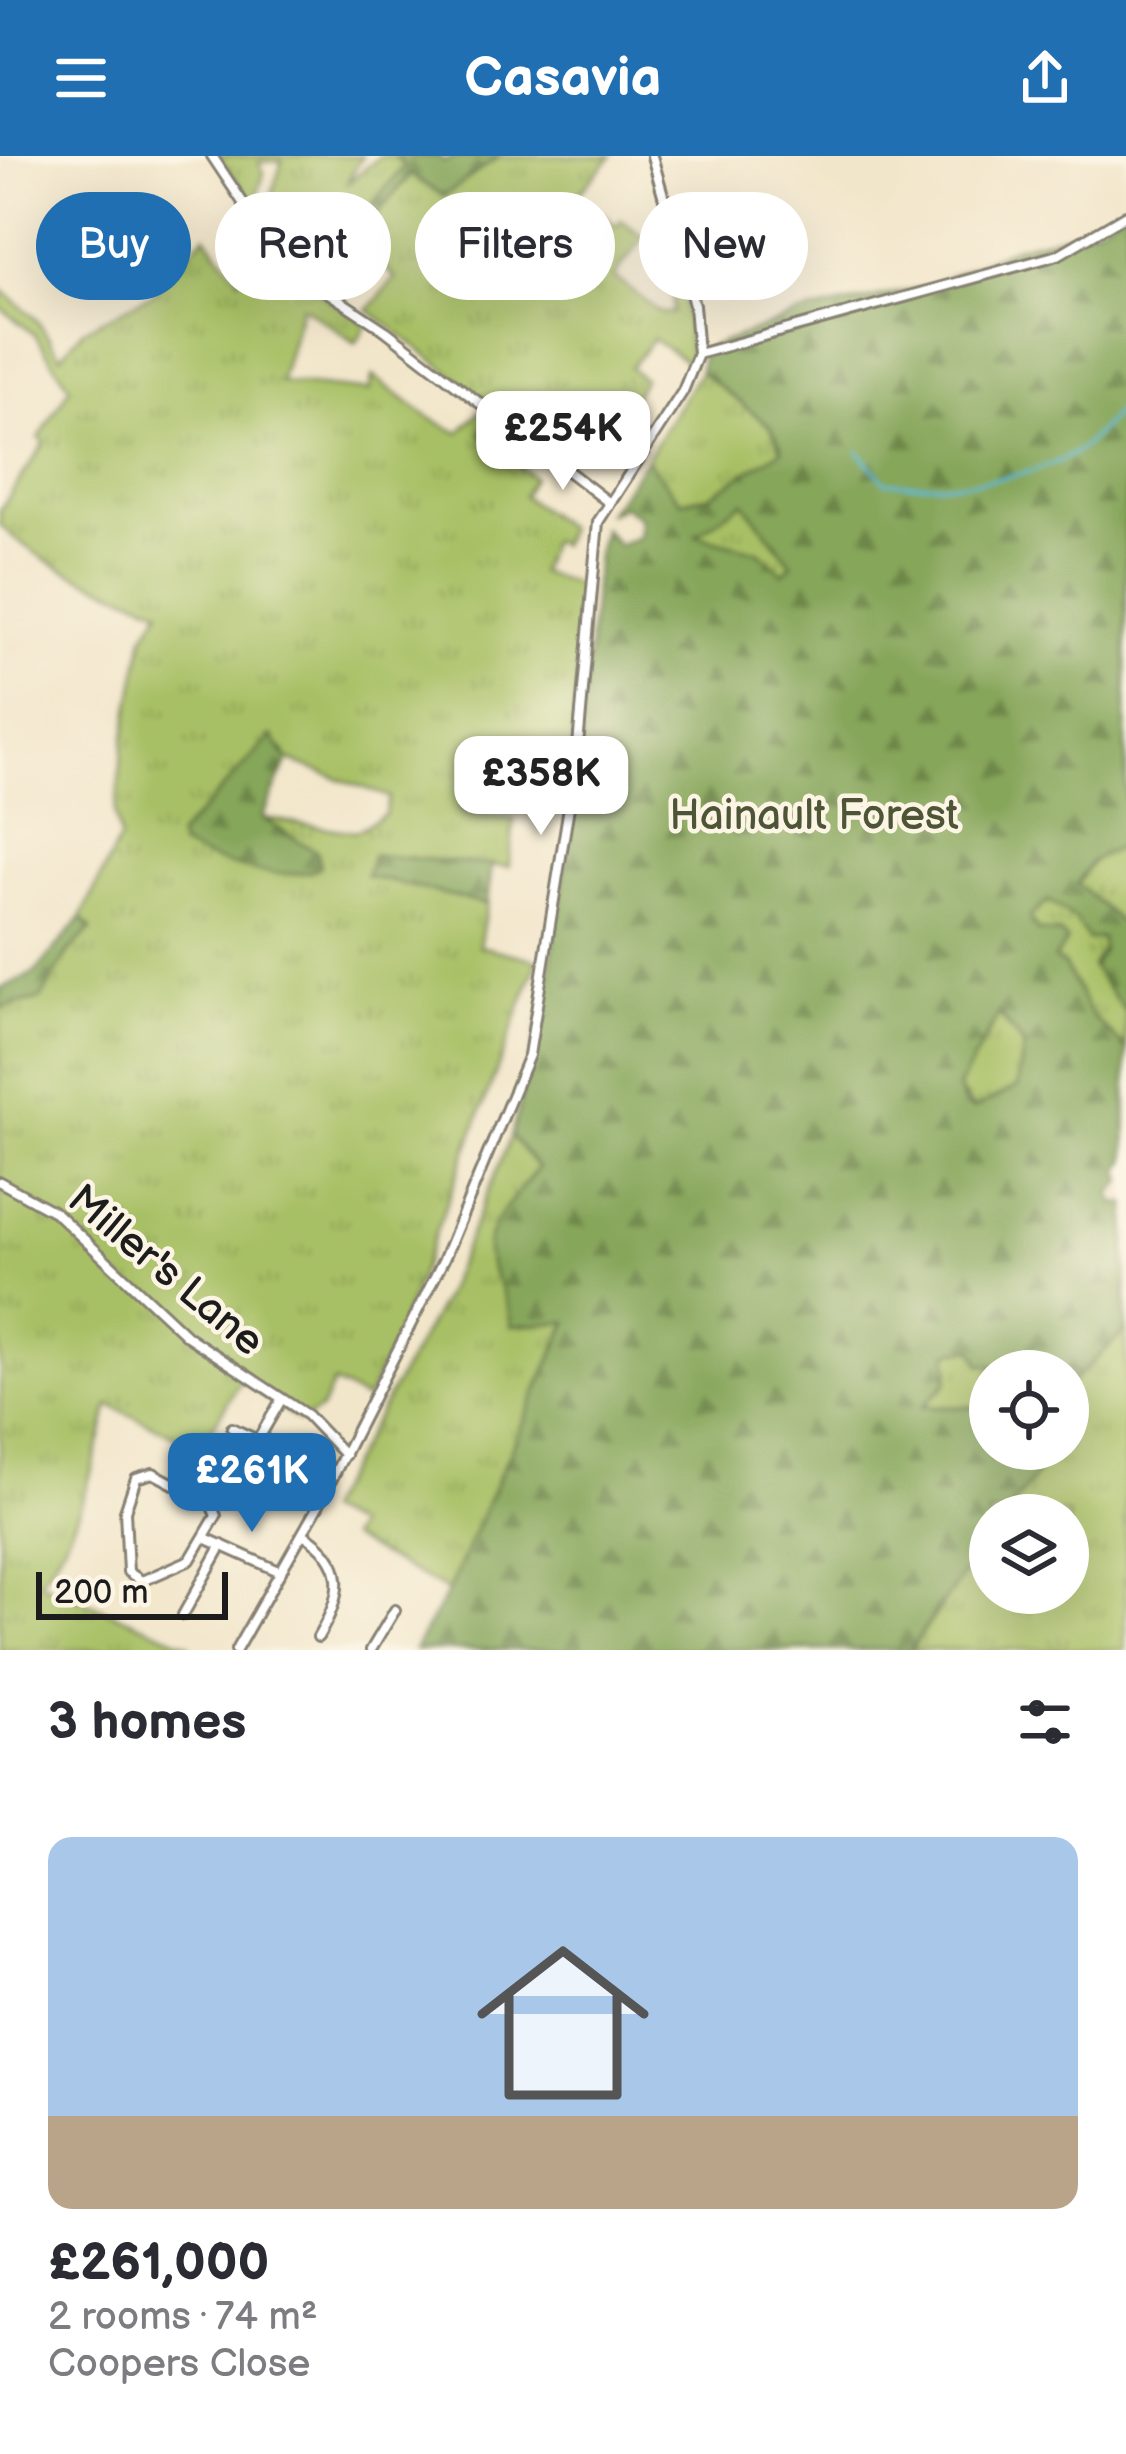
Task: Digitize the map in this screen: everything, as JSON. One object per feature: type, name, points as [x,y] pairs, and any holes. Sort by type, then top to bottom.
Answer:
[{"type":"street","points":[[212,156],[283,263],[386,332],[608,501]]},
{"type":"street","points":[[236,1650],[345,1455],[448,1247],[529,1055],[577,757],[597,532],[608,501],[662,425],[698,354],[698,322],[652,156]]},
{"type":"street","points":[[698,354],[1058,255],[1126,215]]},
{"type":"street","name":"Miller's Lane","points":[[0,1182],[56,1213],[187,1336],[307,1415],[345,1455]]},
{"type":"street","points":[[259,1438],[281,1400]]},
{"type":"street","points":[[232,1428],[259,1438],[264,1448],[256,1470]]},
{"type":"street","points":[[153,1473],[214,1507],[205,1538],[183,1565],[142,1581],[131,1578],[124,1525],[136,1478],[153,1473]]},
{"type":"street","points":[[303,1534],[325,1548],[334,1564],[338,1602],[318,1637]]},
{"type":"street","points":[[205,1538],[280,1572]]},
{"type":"street","points":[[183,1616],[222,1546]]},
{"type":"street","points":[[371,1650],[395,1610]]},
{"type":"green space","points":[[217,156],[362,156],[346,184],[380,156],[394,156],[405,166],[383,192],[273,192],[282,161],[259,162],[264,173],[258,192],[246,192]]},
{"type":"green space","points":[[394,156],[439,156],[444,162],[456,156],[500,156],[450,192],[438,192],[410,175],[391,197],[391,192],[382,192],[404,166]]},
{"type":"green space","points":[[500,156],[612,156],[580,192],[448,192]]},
{"type":"green space","points":[[411,175],[439,192],[415,192],[415,300],[615,300],[615,278],[661,313],[673,313],[673,300],[684,300],[691,365],[653,339],[630,368],[644,379],[632,400],[618,395],[564,460],[368,310],[376,300],[391,300],[395,278],[391,274],[391,198]]},
{"type":"green space","name":"Hainault Forest","points":[[1126,207],[1126,844],[1092,861],[1077,884],[1126,928],[1126,1013],[1092,967],[1102,951],[1101,938],[1088,940],[1077,921],[1048,901],[1030,917],[1037,931],[1061,934],[1067,941],[1054,959],[1064,965],[1092,1016],[1126,1049],[1126,1160],[1120,1171],[1123,1181],[1111,1195],[1116,1204],[1126,1203],[1126,1330],[1089,1366],[1089,1350],[949,1352],[947,1383],[922,1407],[969,1407],[969,1470],[1039,1470],[1022,1494],[969,1494],[969,1566],[910,1650],[414,1650],[448,1591],[568,1322],[511,1326],[487,1245],[504,1209],[538,1168],[511,1136],[557,921],[577,775],[597,555],[603,528],[618,545],[639,537],[640,518],[623,506],[607,514],[646,459],[681,501],[709,496],[782,450],[771,427],[700,371],[702,350],[799,314],[926,287],[1015,247],[1096,227]],"holes":[[[743,502],[792,564],[783,573],[758,551],[696,535]],[[999,1014],[1024,1046],[1017,1087],[974,1109],[967,1107],[958,1088]]]},
{"type":"green space","points":[[621,220],[639,233],[639,244],[615,276],[615,225]]},
{"type":"green space","points":[[205,235],[215,248],[215,300],[330,300],[368,324],[356,343],[302,306],[280,382],[369,391],[373,376],[428,417],[459,433],[480,411],[492,419],[481,433],[523,462],[520,467],[533,477],[523,496],[567,528],[560,545],[551,541],[539,572],[585,587],[570,759],[524,751],[474,757],[461,812],[514,819],[509,867],[374,855],[367,876],[487,904],[479,946],[538,960],[394,1343],[366,1400],[333,1383],[321,1409],[300,1422],[241,1380],[200,1448],[109,1405],[75,1520],[39,1582],[190,1645],[188,1650],[0,1650],[0,1008],[41,999],[67,954],[91,929],[81,918],[120,838],[115,813],[124,740],[144,636],[161,609],[56,565],[0,525],[0,510],[45,442],[39,438],[70,387],[35,335],[0,307],[0,288],[36,319],[61,356],[83,330],[141,300],[191,300],[191,251]],"holes":[[[283,749],[288,760],[389,797],[385,814],[355,832],[262,818],[317,853],[310,872],[279,872],[178,836],[244,767]]]},
{"type":"green space","points":[[700,371],[771,427],[783,450],[709,496],[681,501],[646,459]]},
{"type":"green space","points":[[743,501],[792,564],[783,574],[694,535]]},
{"type":"green space","points":[[272,736],[288,760],[262,818],[318,853],[320,867],[269,873],[230,865],[180,846],[178,836]]},
{"type":"green space","points":[[1126,811],[1126,943],[1077,884]]},
{"type":"green space","points":[[373,855],[492,865],[487,904],[366,876]]},
{"type":"green space","points":[[1048,900],[1077,921],[1088,940],[1101,937],[1102,950],[1092,967],[1126,1013],[1126,1049],[1092,1016],[1064,965],[1053,959],[1067,940],[1061,934],[1037,931],[1030,917]]},
{"type":"green space","points":[[81,918],[91,929],[67,954],[41,999],[0,1008],[0,989],[36,972]]},
{"type":"green space","points":[[998,1013],[1024,1047],[1017,1087],[974,1109],[958,1088]]},
{"type":"green space","points":[[511,1136],[538,1167],[496,1227],[490,1259],[495,1276],[513,1297],[568,1321],[448,1591],[349,1538],[355,1526],[324,1511],[443,1299]]},
{"type":"green space","points":[[1126,1330],[1126,1650],[911,1650],[969,1566],[969,1614],[1089,1614],[1089,1494],[1022,1494],[1039,1470],[1089,1470],[1089,1366]]},
{"type":"green space","points":[[974,1348],[976,1350],[969,1350],[969,1407],[920,1407],[947,1383],[948,1351]]},
{"type":"waterway","points":[[858,451],[885,482],[1004,478],[1071,455],[1126,403]]}]
